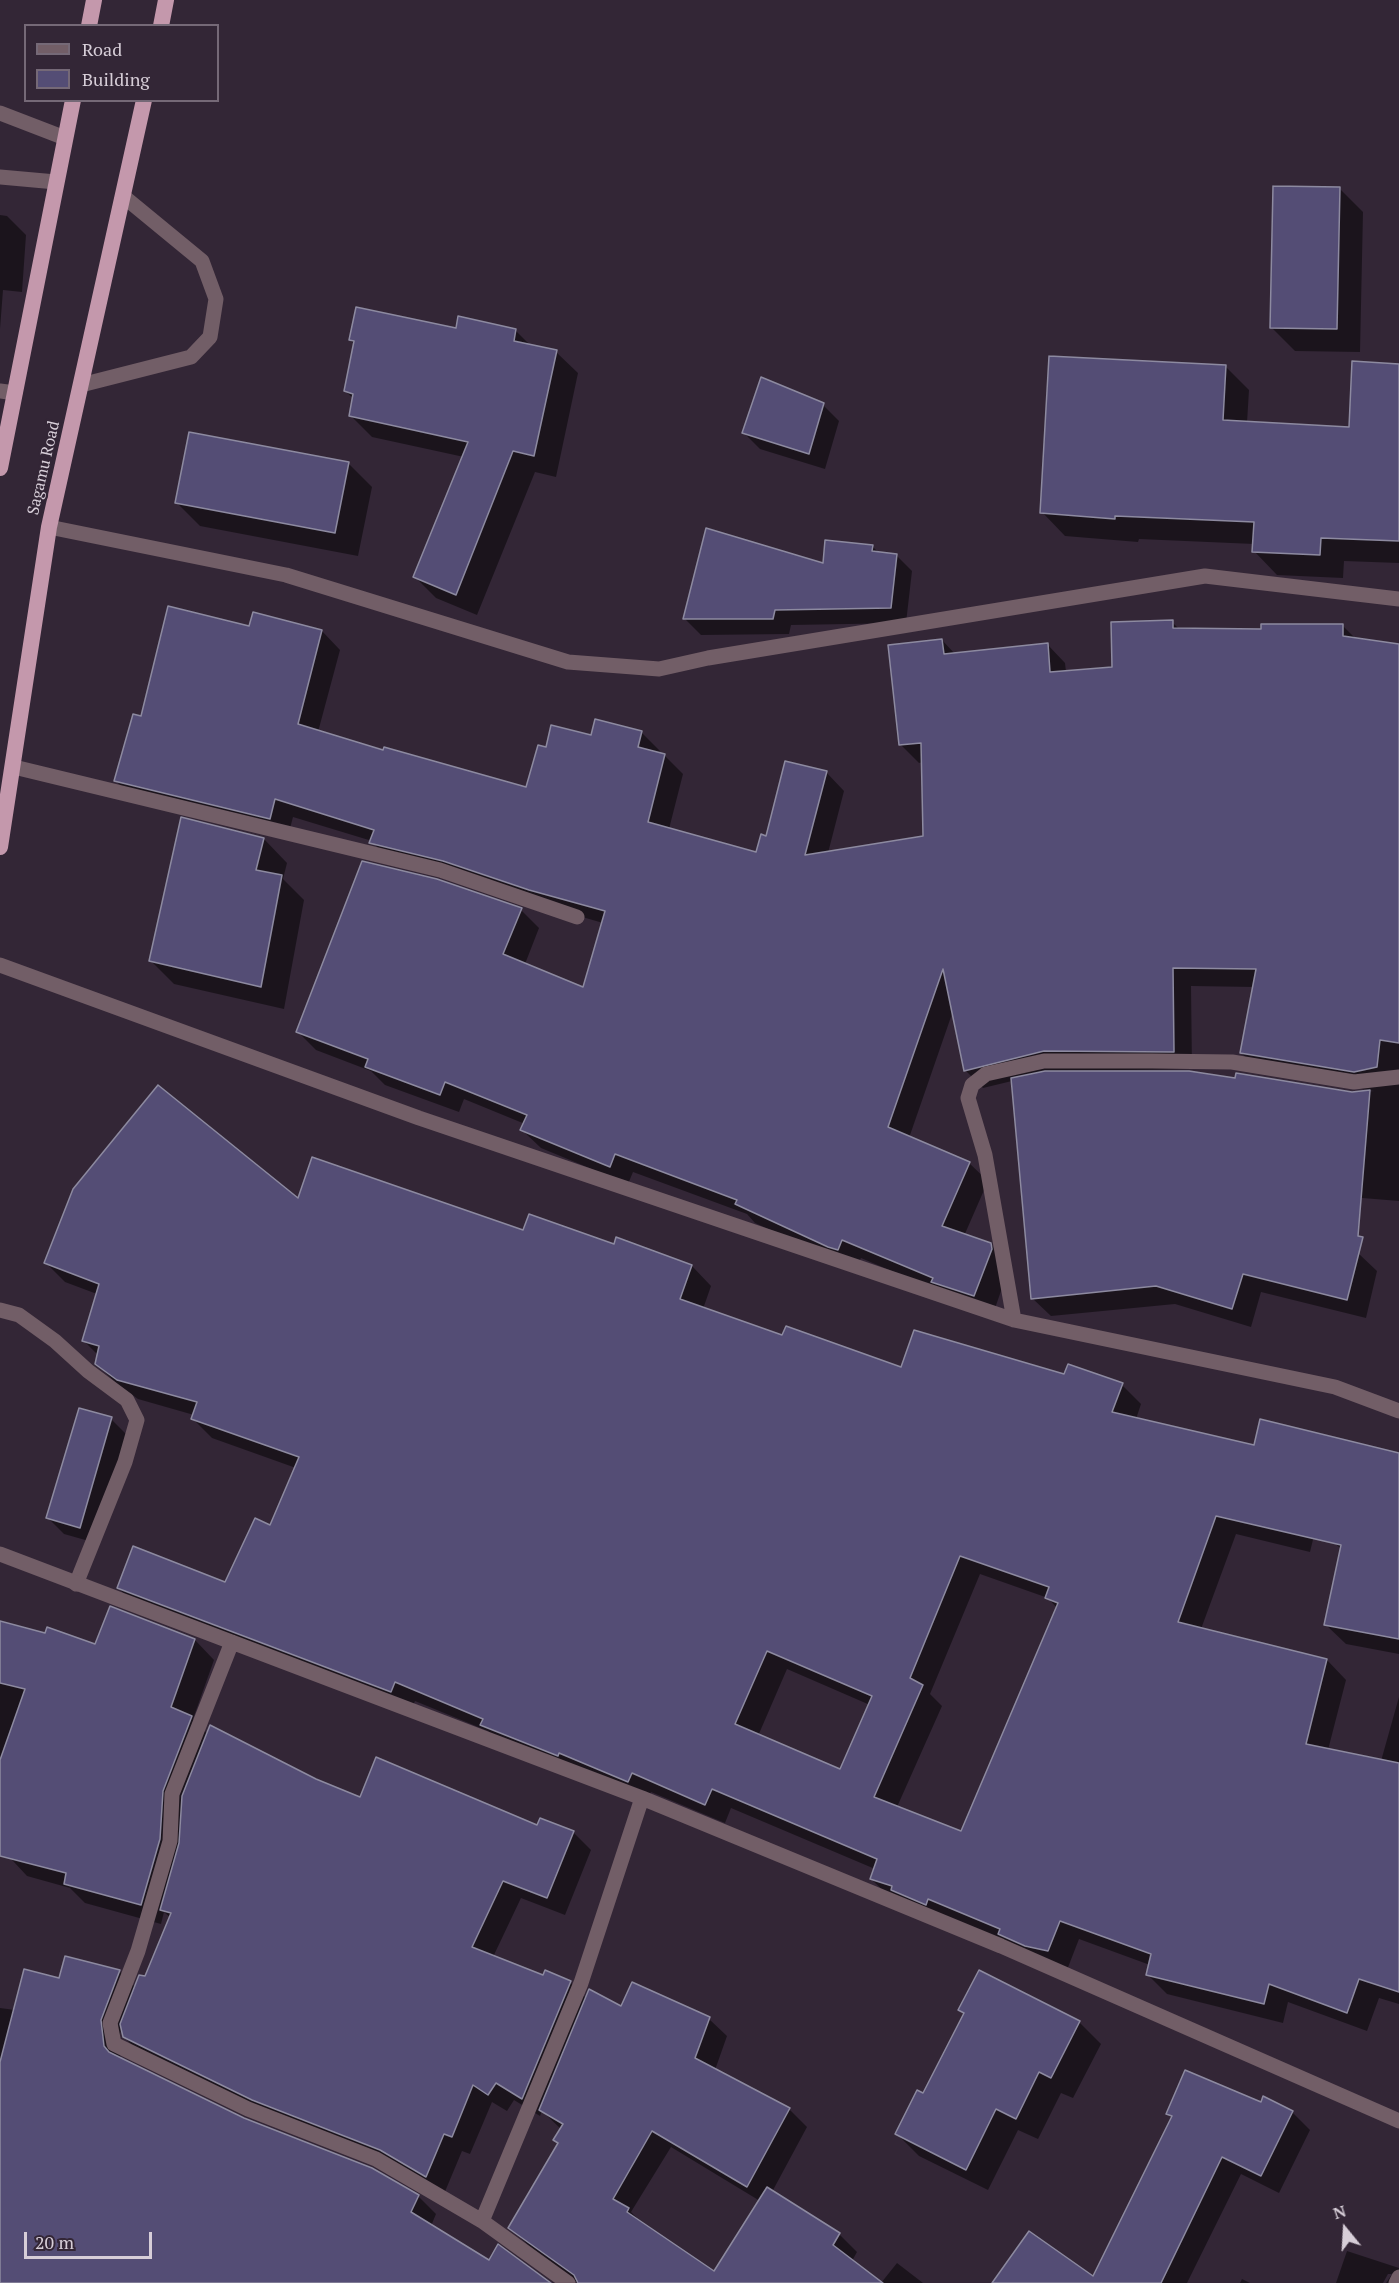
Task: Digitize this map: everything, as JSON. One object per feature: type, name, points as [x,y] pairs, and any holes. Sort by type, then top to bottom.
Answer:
[{"type":"highway","points":[[89,24],[94,0]]},
{"type":"highway","points":[[160,24],[166,0]]},
{"type":"highway","points":[[0,468],[7,392],[73,102]]},
{"type":"highway","name":"Sagamu Road","points":[[0,847],[49,527],[144,102]]},
{"type":"street","points":[[0,113],[65,138]]},
{"type":"street","points":[[0,177],[56,182]]},
{"type":"street","points":[[81,385],[191,357],[210,337],[216,299],[202,261],[123,196]]},
{"type":"street","points":[[49,527],[286,575],[568,662],[658,669],[708,658],[1205,576],[1399,599]]},
{"type":"street","points":[[14,766],[440,870],[577,917]]},
{"type":"street","points":[[0,964],[419,1118],[1014,1320],[1335,1387],[1399,1411]]},
{"type":"street","points":[[1014,1320],[985,1155],[968,1098],[972,1085],[986,1074],[1044,1061],[1152,1061],[1232,1062],[1354,1082],[1399,1077]]},
{"type":"street","points":[[0,1310],[19,1315],[55,1341],[88,1371],[127,1400],[137,1420],[124,1462],[76,1584]]},
{"type":"street","points":[[0,1554],[642,1798],[1001,1946],[1399,2121]]},
{"type":"street","points":[[232,1642],[172,1794],[170,1841],[138,1951],[111,2023],[114,2044],[249,2109],[376,2159],[482,2221],[568,2283]]},
{"type":"street","points":[[482,2221],[581,1983],[642,1798]]},
{"type":"street","points":[[1396,2283],[1399,2277]]},
{"type":"building","points":[[1273,186],[1340,187],[1337,329],[1270,328]]},
{"type":"building","points":[[356,307],[456,328],[458,316],[516,329],[514,341],[557,350],[534,456],[513,451],[456,595],[413,577],[468,442],[349,416],[353,394],[344,391],[354,341],[349,340]]},
{"type":"building","points":[[1049,356],[1226,365],[1223,420],[1349,427],[1352,361],[1399,364],[1399,541],[1321,538],[1320,555],[1252,552],[1254,522],[1115,516],[1115,519],[1040,513]]},
{"type":"building","points":[[761,377],[824,403],[809,454],[742,433]]},
{"type":"building","points":[[189,432],[349,462],[335,533],[175,503]]},
{"type":"building","points":[[706,528],[823,563],[825,540],[873,545],[872,551],[897,554],[891,608],[775,610],[773,619],[683,619]]},
{"type":"building","points":[[168,606],[249,626],[253,612],[322,630],[298,724],[383,750],[384,747],[526,787],[538,745],[546,747],[551,725],[591,735],[595,719],[642,731],[638,747],[665,754],[648,822],[756,852],[761,834],[766,836],[785,761],[827,771],[805,855],[923,836],[921,743],[899,745],[888,645],[942,639],[944,654],[1048,643],[1050,672],[1112,667],[1111,622],[1173,620],[1173,628],[1261,629],[1261,624],[1343,624],[1343,636],[1399,644],[1399,1043],[1380,1040],[1377,1067],[1354,1072],[1240,1053],[1256,969],[1173,968],[1174,1052],[1044,1051],[964,1071],[943,969],[888,1127],[970,1162],[942,1226],[991,1243],[992,1249],[974,1296],[931,1282],[933,1278],[842,1240],[838,1250],[828,1247],[735,1204],[737,1200],[615,1154],[610,1167],[520,1130],[527,1115],[445,1082],[440,1095],[365,1067],[368,1059],[296,1032],[362,861],[437,879],[522,908],[503,954],[583,987],[605,911],[529,890],[443,861],[369,843],[374,830],[275,799],[270,819],[114,781],[133,714],[141,716]]},
{"type":"building","points":[[181,817],[264,838],[256,870],[282,875],[261,987],[149,961]]},
{"type":"building","points":[[1045,1071],[1189,1071],[1235,1078],[1236,1073],[1352,1092],[1370,1090],[1358,1236],[1363,1237],[1347,1300],[1243,1274],[1232,1309],[1156,1286],[1031,1299],[1011,1078]]},
{"type":"building","points":[[158,1085],[298,1198],[312,1157],[523,1230],[529,1214],[614,1244],[616,1237],[692,1265],[680,1299],[782,1335],[786,1326],[901,1367],[914,1330],[1064,1374],[1068,1364],[1123,1383],[1112,1412],[1254,1445],[1260,1419],[1399,1453],[1399,1639],[1324,1625],[1341,1545],[1216,1516],[1178,1622],[1327,1659],[1306,1744],[1399,1763],[1399,1992],[1359,1979],[1347,2013],[1269,1984],[1264,2004],[1146,1975],[1151,1954],[1060,1921],[1048,1951],[1025,1946],[998,1934],[1000,1929],[928,1899],[926,1905],[891,1890],[892,1886],[870,1879],[877,1859],[712,1789],[705,1805],[632,1773],[628,1782],[559,1753],[558,1756],[480,1725],[483,1719],[395,1682],[391,1692],[117,1588],[133,1546],[225,1582],[255,1518],[270,1525],[299,1457],[191,1419],[197,1402],[117,1380],[95,1364],[99,1346],[82,1341],[99,1284],[44,1263],[73,1189]],"holes":[[[960,1556],[1049,1587],[1045,1598],[1058,1603],[961,1831],[874,1797],[923,1685],[910,1678]],[[767,1651],[872,1696],[840,1769],[735,1724]]]},
{"type":"building","points":[[79,1408],[112,1417],[80,1528],[46,1518]]},
{"type":"building","points":[[110,1606],[195,1639],[171,1707],[192,1716],[163,1791],[160,1839],[141,1905],[64,1884],[66,1873],[0,1856],[0,1760],[25,1689],[0,1683],[0,1621],[45,1633],[47,1627],[95,1644]]},
{"type":"building","points":[[210,1725],[316,1779],[360,1797],[376,1757],[537,1825],[540,1818],[574,1831],[547,1898],[503,1881],[472,1947],[543,1975],[545,1970],[571,1981],[522,2099],[496,2083],[488,2095],[473,2085],[452,2137],[444,2134],[426,2177],[380,2150],[252,2100],[123,2037],[120,2024],[139,1975],[145,1976],[171,1913],[160,1910],[179,1843],[182,1796]]},
{"type":"building","points":[[65,1956],[120,1970],[101,2020],[104,2046],[109,2052],[244,2118],[372,2168],[419,2195],[411,2212],[489,2260],[498,2244],[551,2283],[0,2283],[0,2062],[24,1969],[59,1978]]},
{"type":"building","points":[[979,1970],[1080,2021],[1051,2078],[1039,2072],[1016,2119],[996,2109],[966,2170],[895,2134],[917,2090],[923,2093],[964,2013],[958,2010]]},
{"type":"building","points":[[632,1982],[710,2017],[695,2058],[790,2108],[747,2187],[652,2131],[613,2199],[629,2208],[627,2212],[714,2271],[767,2187],[840,2233],[833,2245],[883,2283],[578,2283],[574,2275],[508,2228],[558,2143],[553,2140],[563,2124],[539,2110],[589,1989],[621,2006]]},
{"type":"building","points":[[1185,2070],[1261,2102],[1263,2096],[1293,2111],[1261,2176],[1222,2157],[1161,2283],[992,2283],[1029,2231],[1093,2276],[1172,2116],[1166,2114]]}]
